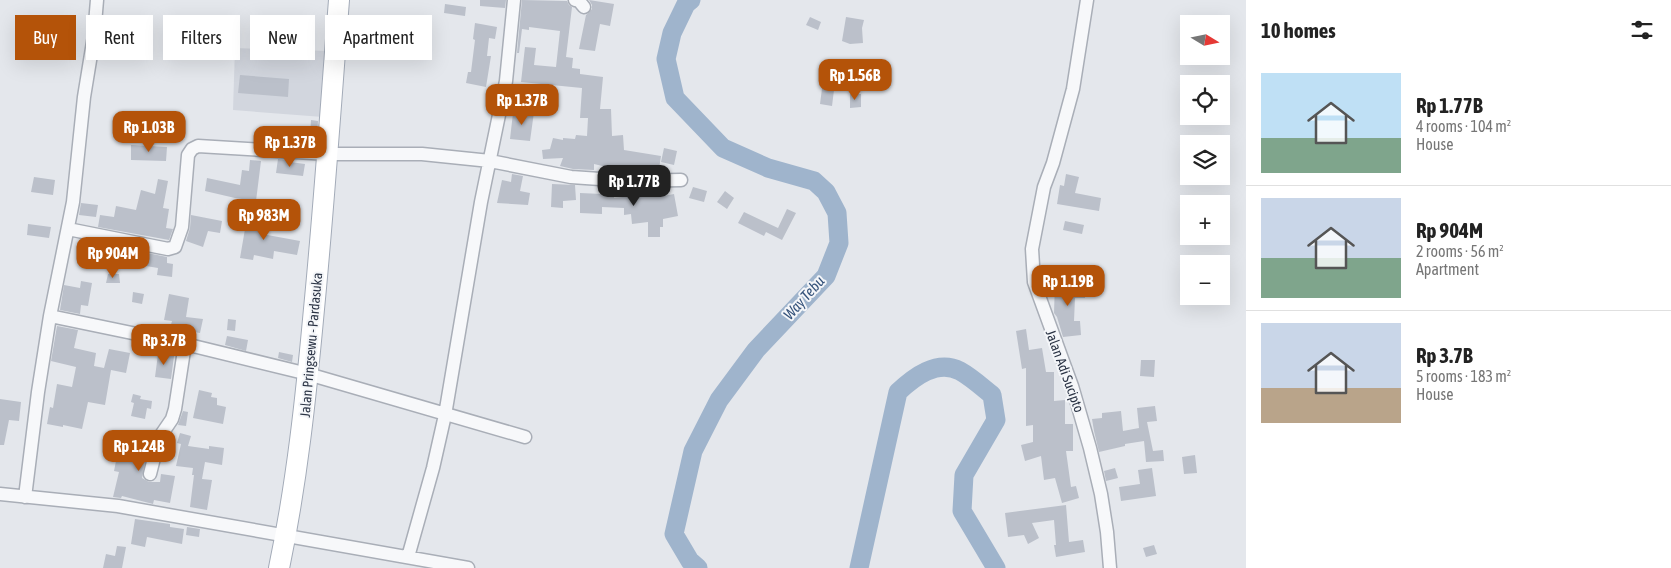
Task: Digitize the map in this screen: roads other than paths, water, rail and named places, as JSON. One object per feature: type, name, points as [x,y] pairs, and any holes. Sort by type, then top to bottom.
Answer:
[{"type":"main road","name":"Jalan Pringsewu - Pardasuka","points":[[279,568],[286,535],[304,417],[328,154],[339,0]]},
{"type":"street","points":[[25,497],[50,316],[73,202],[97,0]]},
{"type":"street","points":[[408,557],[433,468],[444,415],[459,325],[506,80],[514,0]]},
{"type":"street","name":"Jalan Adi Sucipto","points":[[1087,0],[1073,89],[1053,163],[1044,187],[1032,249],[1034,282],[1072,386],[1090,448],[1101,494],[1110,568]]},
{"type":"street","points":[[68,229],[168,249],[175,247],[182,227],[188,155],[192,149],[198,146],[328,154],[422,154],[490,161],[571,176],[629,180],[681,180]]},
{"type":"street","points":[[50,316],[185,344],[308,374],[525,437]]},
{"type":"street","points":[[150,474],[159,438],[172,419],[175,409],[185,344]]},
{"type":"street","points":[[0,494],[118,506],[468,568]]},
{"type":"waterway","name":"Way Tebu","points":[[691,0],[686,4],[672,33],[666,59],[675,98],[723,148],[768,168],[814,181],[826,192],[837,213],[839,243],[826,276],[756,350],[719,400],[693,451],[674,534],[690,561],[698,568]]},
{"type":"waterway","name":"Way Tebu","points":[[859,568],[898,392],[926,371],[943,367],[960,371],[992,395],[996,420],[964,475],[962,511],[996,568]]}]
